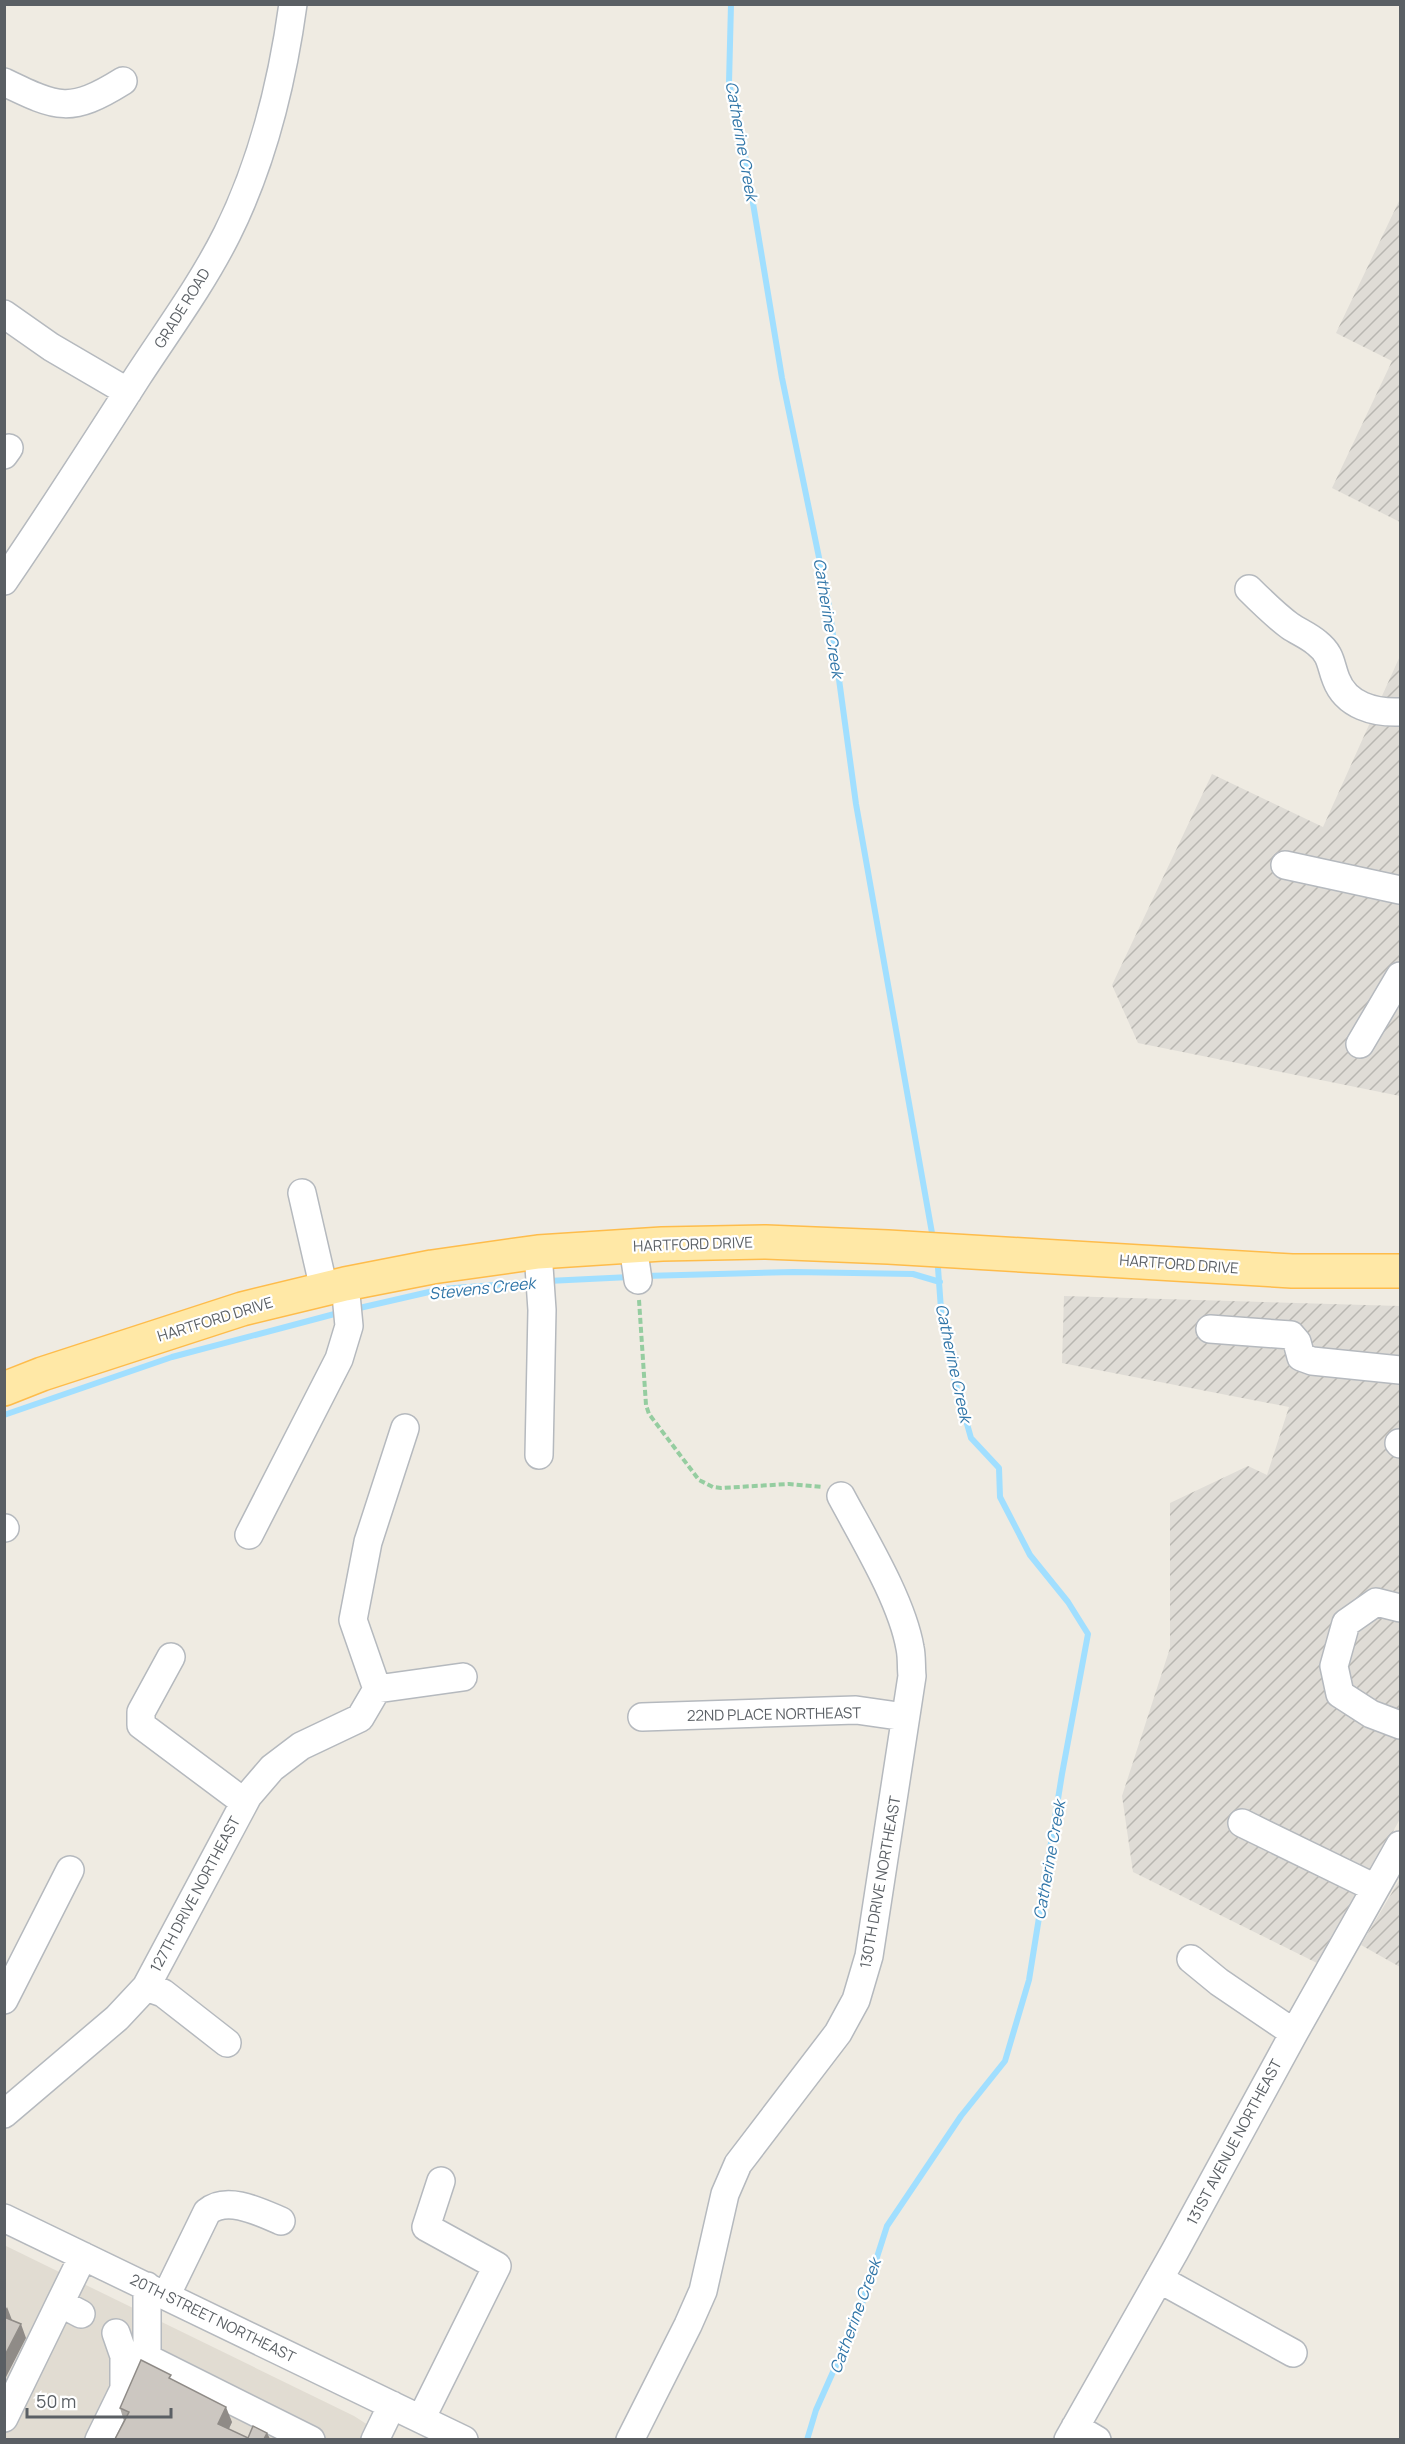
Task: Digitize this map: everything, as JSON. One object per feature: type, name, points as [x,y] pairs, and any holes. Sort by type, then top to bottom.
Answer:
[{"type":"main road","name":"HARTFORD DRIVE","points":[[4,1389],[42,1374],[242,1309],[341,1297],[432,1267],[539,1272],[636,1262],[777,1243],[900,1247],[1292,1271],[1401,1271]]},
{"type":"street","name":"GRADE ROAD","points":[[6,575],[189,298],[226,235],[250,181],[270,122],[288,44],[293,4]]},
{"type":"street","points":[[4,82],[44,101],[71,104],[96,98],[123,81]]},
{"type":"street","points":[[4,314],[51,347],[128,392]]},
{"type":"street","points":[[1249,589],[1289,625],[1318,644],[1333,662],[1336,679],[1354,702],[1380,713],[1401,712]]},
{"type":"street","points":[[1285,866],[1401,890]]},
{"type":"street","points":[[1360,1044],[1401,976]]},
{"type":"street","points":[[249,1535],[339,1359],[350,1326],[302,1193]]},
{"type":"street","points":[[539,1272],[539,1455]]},
{"type":"street","points":[[1210,1329],[1291,1335],[1297,1342],[1301,1357],[1312,1361],[1401,1370]]},
{"type":"street","points":[[405,1428],[368,1542],[353,1620],[377,1689],[462,1677]]},
{"type":"street","name":"130TH DRIVE NORTHEAST","points":[[630,2439],[703,2291],[725,2194],[738,2164],[838,2032],[856,2000],[869,1956],[912,1676],[910,1648],[901,1615],[870,1548],[841,1496]]},
{"type":"street","points":[[1401,1608],[1376,1602],[1346,1623],[1334,1666],[1340,1695],[1371,1714],[1401,1725]]},
{"type":"street","name":"127TH DRIVE NORTHEAST","points":[[171,1657],[141,1712],[141,1725],[244,1802]]},
{"type":"street","name":"127TH DRIVE NORTHEAST","points":[[4,2114],[117,2018],[146,1987],[244,1802],[272,1768],[301,1746],[360,1718],[377,1689]]},
{"type":"street","name":"22ND PLACE NORTHEAST","points":[[642,1717],[856,1710],[905,1717]]},
{"type":"street","points":[[1242,1823],[1376,1888]]},
{"type":"street","name":"131ST AVENUE NORTHEAST","points":[[1080,2435],[1159,2279],[1294,2033],[1401,1845]]},
{"type":"street","points":[[4,2000],[70,1870]]},
{"type":"street","points":[[1191,1959],[1219,1982],[1294,2033]]},
{"type":"street","name":"127TH DRIVE NORTHEAST","points":[[146,1987],[163,1993],[227,2043]]},
{"type":"street","points":[[410,2433],[497,2266],[426,2227],[441,2181]]},
{"type":"street","points":[[281,2221],[254,2210],[226,2204],[213,2207],[207,2212],[157,2291],[147,2358],[311,2439]]},
{"type":"street","name":"20TH STREET NORTHEAST","points":[[4,2218],[392,2405],[410,2433],[464,2439]]},
{"type":"street","points":[[4,2418],[70,2308],[83,2256]]},
{"type":"street","points":[[1159,2279],[1293,2353]]},
{"type":"street","points":[[99,2439],[124,2389],[124,2356],[116,2333]]},
{"type":"street","points":[[375,2439],[392,2405]]},
{"type":"path","points":[[636,1262],[646,1405],[654,1423],[699,1480],[721,1488],[789,1484],[819,1486],[841,1496]]},
{"type":"shaded area","points":[[1400,199],[1400,522],[1332,488],[1392,361],[1336,333]]},
{"type":"shaded area","points":[[1400,656],[1400,1096],[1138,1043],[1112,985],[1212,774],[1323,827]]},
{"type":"shaded area","points":[[1064,1296],[1400,1306],[1400,1819],[1319,1964],[1133,1872],[1122,1796],[1170,1648],[1170,1503],[1248,1466],[1267,1475],[1289,1407],[1062,1363]]},
{"type":"shaded area","points":[[1400,1879],[1400,1967],[1361,1945]]},
{"type":"shaded area","points":[[4,2245],[354,2416],[390,2439],[5,2439]]},
{"type":"building","points":[[4,2317],[21,2324],[4,2357]]},
{"type":"building","points":[[141,2360],[171,2375],[169,2378],[226,2407],[218,2424],[248,2438],[253,2426],[267,2433],[264,2439],[115,2439],[129,2412],[120,2408]]},
{"type":"waterway","name":"Catherine Creek","points":[[731,4],[729,83],[745,155],[782,378],[829,606],[856,804],[932,1233]]},
{"type":"waterway","name":"Catherine Creek","points":[[807,2440],[816,2410],[858,2316],[887,2226],[961,2116],[1005,2061],[1029,1980],[1062,1774],[1088,1634],[1068,1602],[1030,1555],[1000,1497],[999,1468],[971,1438],[952,1371],[942,1323],[938,1268]]},
{"type":"waterway","name":"Stevens Creek","points":[[644,1276],[794,1272],[913,1274],[940,1282]]},
{"type":"waterway","name":"Stevens Creek","points":[[548,1281],[630,1277]]},
{"type":"waterway","name":"Stevens Creek","points":[[355,1309],[442,1289],[534,1282]]},
{"type":"waterway","name":"Stevens Creek","points":[[4,1415],[172,1357],[342,1312]]}]
